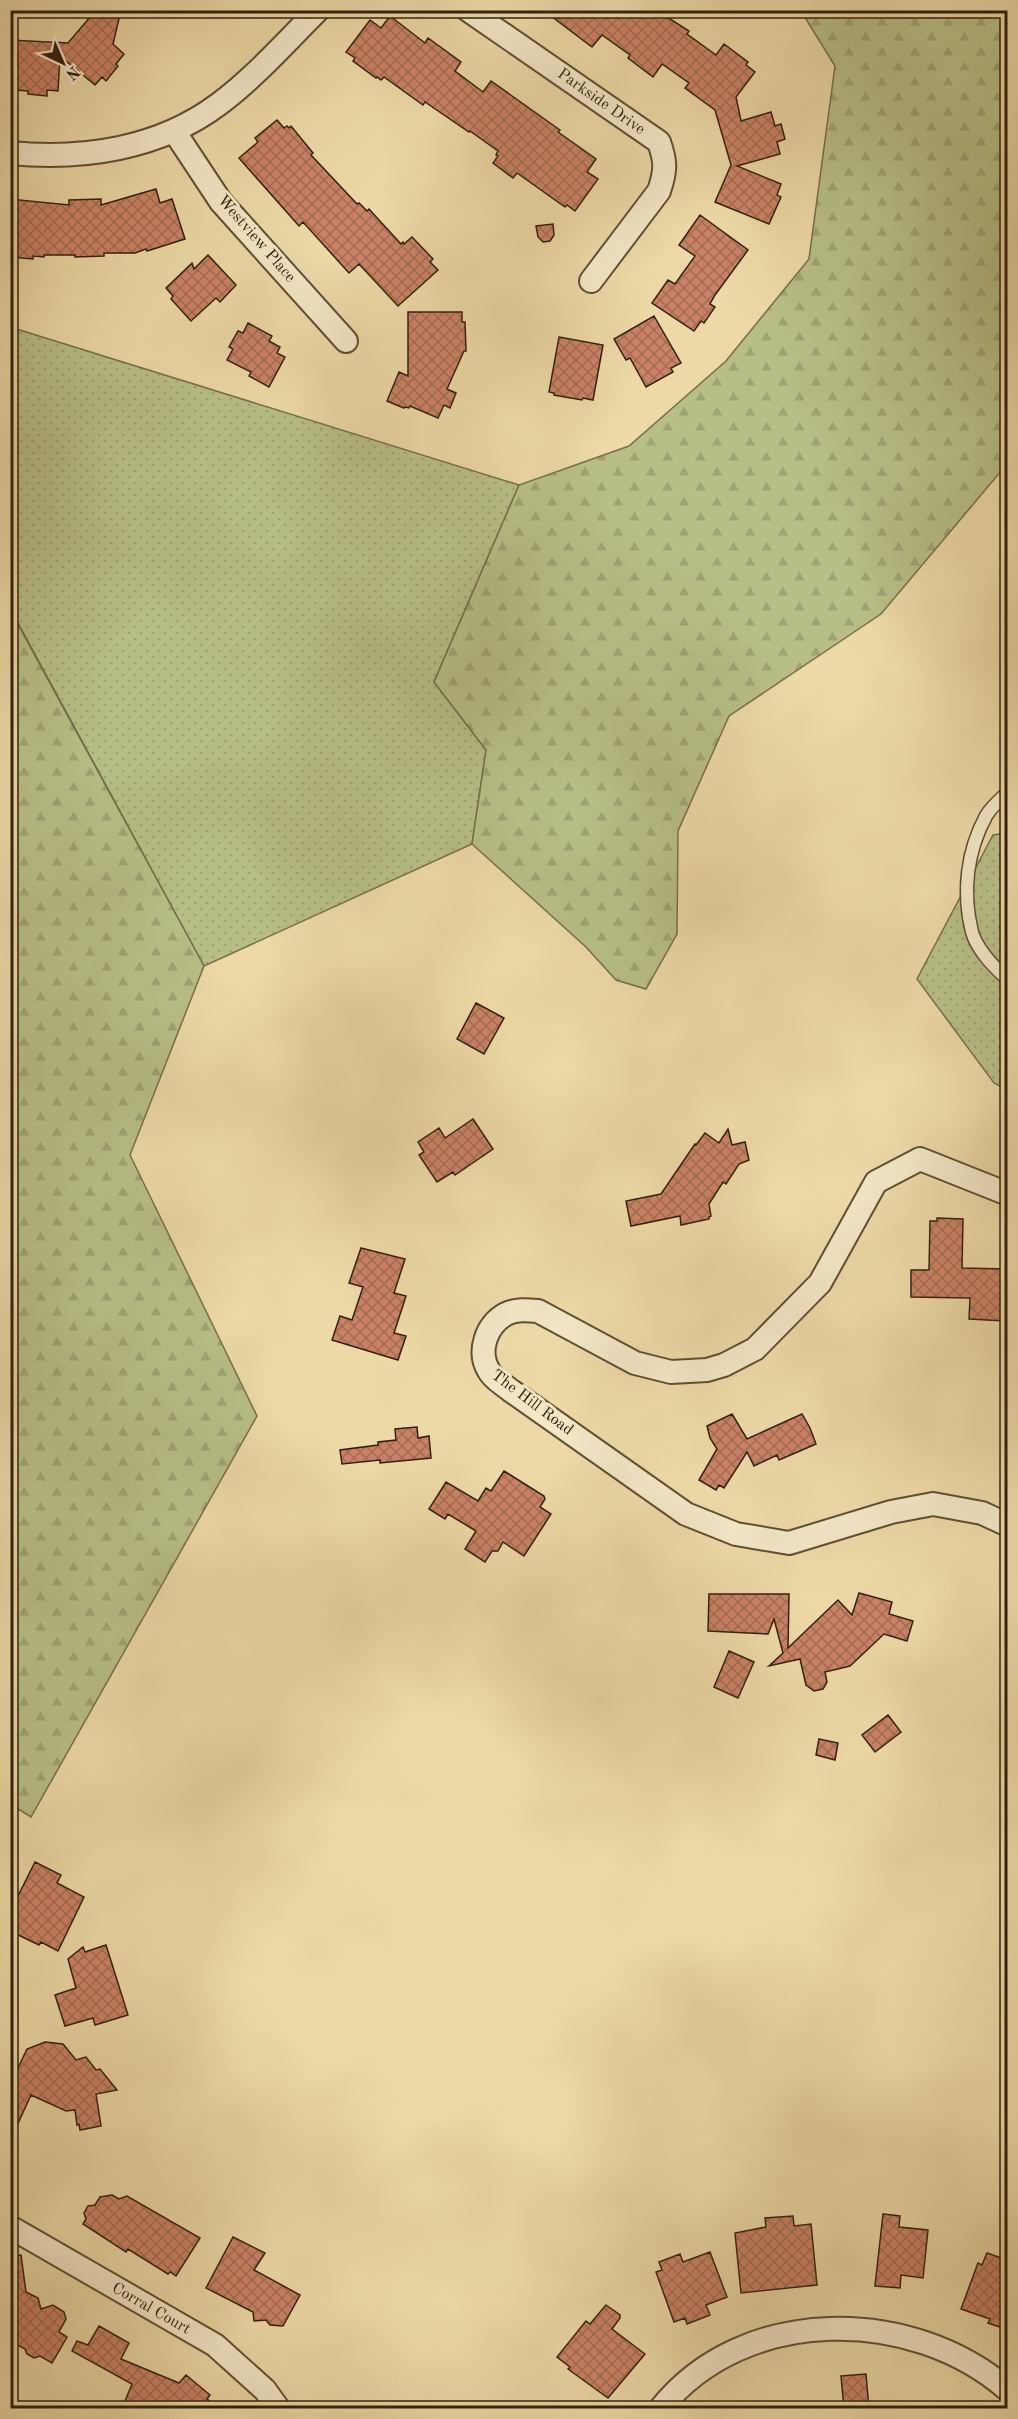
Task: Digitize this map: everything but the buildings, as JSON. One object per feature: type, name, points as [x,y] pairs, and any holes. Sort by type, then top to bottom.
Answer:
[{"type":"street","points":[[10,153],[93,152],[121,148],[174,131],[197,119],[226,99],[318,10]]},
{"type":"street","name":"Parkside Drive","points":[[468,10],[659,142],[666,161],[659,191],[591,281]]},
{"type":"street","name":"Westview Place","points":[[174,131],[221,202],[346,341]]},
{"type":"street","name":"The Hill Road","points":[[1008,1194],[920,1159],[876,1182],[820,1283],[762,1343],[741,1358],[724,1365],[689,1372],[652,1369],[635,1363],[538,1311],[527,1310],[505,1315],[496,1321],[485,1341],[483,1352],[490,1374],[510,1390],[686,1514],[736,1534],[789,1543],[891,1512],[933,1504],[982,1514],[1008,1525]]},
{"type":"street","name":"Corral Court","points":[[10,2227],[215,2345],[265,2390],[278,2409]]},
{"type":"street","points":[[661,2409],[673,2394],[695,2376],[743,2349],[779,2337],[825,2329],[881,2331],[931,2344],[977,2367],[1008,2390]]},
{"type":"lane","points":[[1008,792],[987,814],[969,858],[967,894],[973,933],[992,964],[1008,980]]},
{"type":"green space","points":[[801,11],[1007,11],[1007,464],[881,614],[729,716],[678,831],[677,934],[646,989],[616,980],[586,947],[472,844],[486,750],[434,682],[519,485],[629,446],[726,361],[809,259],[835,66]]},
{"type":"green space","points":[[10,327],[519,485],[434,682],[486,750],[472,844],[204,966],[11,610]]},
{"type":"green space","points":[[10,610],[204,966],[130,1155],[257,1416],[31,1817],[10,1804]]},
{"type":"green space","points":[[1007,833],[1007,1090],[994,1083],[917,979],[993,835]]}]
